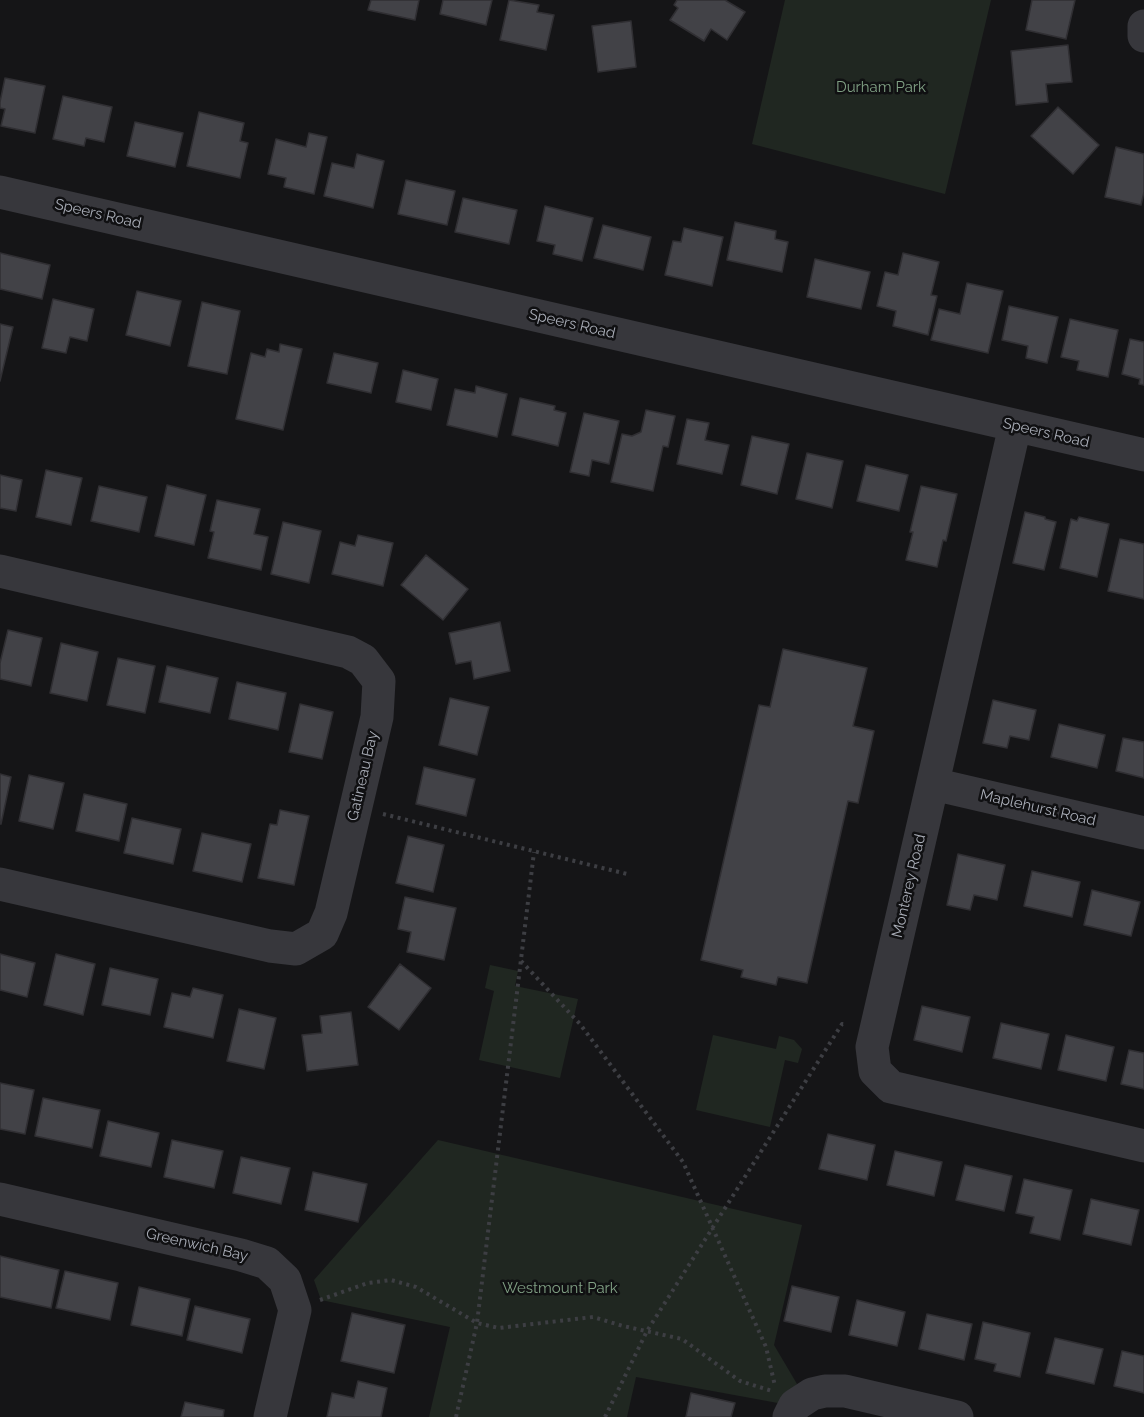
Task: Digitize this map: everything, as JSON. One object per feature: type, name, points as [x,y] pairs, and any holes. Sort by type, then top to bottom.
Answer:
[{"type":"street","points":[[1144,26],[1144,36]]},
{"type":"street","name":"Speers Road","points":[[0,192],[1144,455]]},
{"type":"street","name":"Monterey Road","points":[[1015,426],[872,1047],[875,1071],[891,1087],[1144,1146]]},
{"type":"street","name":"Gatineau Bay","points":[[0,571],[348,652],[363,660],[379,681],[377,717],[332,913],[322,934],[296,949],[270,946],[0,884]]},
{"type":"street","name":"Maplehurst Road","points":[[933,784],[1144,833]]},
{"type":"street","name":"Greenwich Bay","points":[[0,1199],[267,1263],[285,1280],[295,1310]]},
{"type":"street","points":[[270,1417],[295,1310]]},
{"type":"street","points":[[789,1417],[795,1404],[812,1394],[825,1390],[845,1391],[957,1417]]},
{"type":"path","points":[[356,808],[627,874]]},
{"type":"path","points":[[456,1417],[477,1323],[534,852]]},
{"type":"path","points":[[295,1310],[368,1283],[391,1280],[416,1287],[477,1323],[499,1328],[593,1317],[682,1339],[740,1381],[777,1393],[765,1347],[683,1162],[580,1024],[521,962]]},
{"type":"path","points":[[605,1417],[647,1331],[842,1024],[876,1030]]},
{"type":"green space","name":"Durham Park","points":[[785,0],[991,0],[945,194],[752,144]]},
{"type":"green space","points":[[490,965],[518,971],[515,986],[578,999],[560,1078],[479,1060],[494,991],[485,988]]},
{"type":"green space","points":[[713,1035],[776,1049],[779,1036],[794,1040],[802,1049],[798,1063],[785,1060],[770,1127],[696,1110]]},
{"type":"green space","name":"Westmount Park","points":[[438,1140],[802,1225],[774,1345],[797,1384],[778,1403],[636,1377],[627,1417],[429,1417],[450,1327],[321,1300],[314,1280]]},
{"type":"building","points":[[371,0],[419,0],[415,20],[368,10]]},
{"type":"building","points":[[443,0],[492,0],[486,25],[440,14]]},
{"type":"building","points":[[509,0],[539,5],[537,12],[554,15],[546,50],[500,40]]},
{"type":"building","points":[[677,0],[725,0],[745,12],[727,40],[711,29],[704,41],[670,20],[678,8],[674,5]]},
{"type":"building","points":[[1032,0],[1075,0],[1066,39],[1026,30]]},
{"type":"building","points":[[631,21],[636,67],[598,72],[592,26]]},
{"type":"building","points":[[1068,45],[1072,82],[1046,84],[1048,102],[1016,105],[1011,51]]},
{"type":"building","points":[[5,78],[45,86],[35,133],[1,126],[5,109],[0,108],[0,102]]},
{"type":"building","points":[[63,96],[112,107],[104,142],[86,138],[84,146],[53,139]]},
{"type":"building","points":[[1058,107],[1099,145],[1073,174],[1031,136]]},
{"type":"building","points":[[199,112],[244,123],[240,141],[248,143],[240,178],[187,166]]},
{"type":"building","points":[[135,122],[183,133],[175,167],[127,156]]},
{"type":"building","points":[[309,133],[327,137],[314,194],[284,187],[286,178],[268,174],[276,139],[306,147]]},
{"type":"building","points":[[1116,147],[1144,154],[1144,192],[1141,205],[1105,197]]},
{"type":"building","points":[[357,154],[384,161],[373,208],[324,196],[332,163],[354,168]]},
{"type":"building","points":[[406,180],[455,191],[447,225],[398,214]]},
{"type":"building","points":[[463,198],[517,210],[509,244],[455,232]]},
{"type":"building","points":[[545,206],[593,218],[582,261],[553,254],[555,245],[537,241]]},
{"type":"building","points":[[735,222],[776,231],[775,239],[788,242],[782,272],[727,260]]},
{"type":"building","points":[[603,225],[651,237],[643,270],[594,258]]},
{"type":"building","points":[[684,228],[723,237],[712,286],[665,275],[673,241],[681,242]]},
{"type":"building","points":[[0,253],[50,265],[42,299],[0,289]]},
{"type":"building","points":[[903,253],[939,262],[931,295],[937,296],[928,335],[893,326],[896,311],[877,306],[885,272],[898,275]]},
{"type":"building","points":[[815,259],[870,272],[861,309],[807,297]]},
{"type":"building","points":[[967,283],[1003,291],[988,353],[931,340],[939,309],[960,314]]},
{"type":"building","points":[[137,291],[181,301],[170,346],[126,335]]},
{"type":"building","points":[[53,299],[94,309],[87,341],[70,337],[66,353],[42,348]]},
{"type":"building","points":[[202,302],[240,311],[227,374],[188,366]]},
{"type":"building","points":[[1009,306],[1058,317],[1047,363],[1026,358],[1028,346],[1002,340]]},
{"type":"building","points":[[1070,319],[1118,330],[1108,377],[1077,370],[1079,361],[1061,357]]},
{"type":"building","points":[[0,324],[13,327],[0,381]]},
{"type":"building","points":[[1130,339],[1144,342],[1144,385],[1139,384],[1140,379],[1122,374]]},
{"type":"building","points":[[280,344],[302,349],[283,430],[236,419],[251,353],[265,357],[267,349],[279,352]]},
{"type":"building","points":[[334,353],[378,363],[371,393],[327,383]]},
{"type":"building","points":[[403,370],[438,379],[431,410],[396,402]]},
{"type":"building","points":[[476,386],[507,394],[497,437],[447,425],[455,389],[475,393]]},
{"type":"building","points":[[520,398],[555,406],[554,410],[566,413],[558,446],[512,435]]},
{"type":"building","points":[[646,410],[675,416],[668,447],[663,446],[653,491],[611,482],[622,434],[632,436],[641,432]]},
{"type":"building","points":[[584,413],[619,421],[609,464],[592,460],[589,476],[570,472]]},
{"type":"building","points":[[687,419],[709,423],[705,440],[729,445],[722,474],[677,464]]},
{"type":"building","points":[[752,436],[789,444],[777,494],[741,485]]},
{"type":"building","points":[[807,453],[843,461],[832,508],[796,499]]},
{"type":"building","points":[[866,465],[908,475],[899,511],[857,501]]},
{"type":"building","points":[[46,470],[82,478],[71,525],[36,517]]},
{"type":"building","points":[[0,475],[22,480],[16,511],[0,508]]},
{"type":"building","points":[[167,485],[206,495],[194,545],[155,536]]},
{"type":"building","points":[[99,486],[147,497],[139,532],[91,521]]},
{"type":"building","points":[[921,486],[957,494],[946,541],[943,540],[937,567],[906,560]]},
{"type":"building","points":[[217,500],[260,509],[254,534],[268,537],[261,570],[208,558],[214,532],[210,531]]},
{"type":"building","points":[[1025,512],[1056,522],[1044,570],[1013,563]]},
{"type":"building","points":[[1079,517],[1109,524],[1097,577],[1060,568],[1071,519],[1077,521]]},
{"type":"building","points":[[283,522],[321,531],[309,583],[271,574]]},
{"type":"building","points":[[358,535],[393,543],[383,586],[332,574],[340,542],[355,546]]},
{"type":"building","points":[[1120,539],[1144,544],[1144,599],[1108,591]]},
{"type":"building","points":[[426,555],[468,589],[443,620],[401,585]]},
{"type":"building","points":[[500,622],[510,671],[474,679],[471,661],[456,664],[449,633]]},
{"type":"building","points":[[8,630],[42,638],[31,686],[0,679],[0,663]]},
{"type":"building","points":[[61,643],[98,652],[87,701],[50,693]]},
{"type":"building","points":[[783,649],[867,668],[853,726],[874,731],[858,803],[848,801],[807,983],[778,977],[776,985],[741,977],[743,970],[701,960],[759,705],[770,707]]},
{"type":"building","points":[[118,658],[155,666],[145,713],[107,705]]},
{"type":"building","points":[[167,666],[218,678],[210,713],[159,702]]},
{"type":"building","points":[[237,682],[286,693],[278,730],[229,719]]},
{"type":"building","points":[[450,698],[489,707],[477,755],[439,745]]},
{"type":"building","points":[[993,700],[1036,710],[1029,740],[1010,736],[1007,748],[983,743]]},
{"type":"building","points":[[300,704],[333,712],[322,759],[289,752]]},
{"type":"building","points":[[1059,724],[1105,735],[1097,768],[1051,757]]},
{"type":"building","points":[[1123,738],[1144,742],[1144,778],[1116,771]]},
{"type":"building","points":[[424,767],[475,779],[466,816],[416,804]]},
{"type":"building","points":[[0,774],[11,777],[1,824],[0,824]]},
{"type":"building","points":[[29,775],[64,783],[53,829],[19,821]]},
{"type":"building","points":[[84,794],[127,804],[119,841],[76,831]]},
{"type":"building","points":[[280,810],[309,816],[294,885],[258,878],[270,824],[277,825]]},
{"type":"building","points":[[132,818],[181,829],[173,864],[124,853]]},
{"type":"building","points":[[202,833],[251,844],[242,882],[193,871]]},
{"type":"building","points":[[408,836],[444,845],[433,892],[396,883]]},
{"type":"building","points":[[958,854],[1005,865],[997,900],[974,895],[970,910],[947,905]]},
{"type":"building","points":[[1032,871],[1080,882],[1072,917],[1024,906]]},
{"type":"building","points":[[1092,890],[1140,902],[1131,936],[1084,925]]},
{"type":"building","points":[[405,897],[456,908],[444,960],[407,952],[411,932],[398,929]]},
{"type":"building","points":[[0,954],[35,963],[27,997],[0,990]]},
{"type":"building","points":[[56,954],[95,964],[83,1015],[44,1005]]},
{"type":"building","points":[[400,964],[431,988],[399,1030],[368,1007]]},
{"type":"building","points":[[110,968],[158,979],[150,1015],[102,1005]]},
{"type":"building","points":[[193,988],[223,995],[213,1038],[164,1027],[172,993],[190,997]]},
{"type":"building","points":[[922,1006],[970,1017],[962,1052],[914,1040]]},
{"type":"building","points":[[239,1009],[276,1018],[264,1069],[227,1061]]},
{"type":"building","points":[[351,1012],[358,1065],[307,1071],[302,1035],[322,1033],[320,1016]]},
{"type":"building","points":[[1001,1023],[1049,1034],[1041,1069],[993,1058]]},
{"type":"building","points":[[1066,1035],[1114,1047],[1106,1081],[1058,1070]]},
{"type":"building","points":[[1129,1050],[1144,1053],[1144,1089],[1121,1084]]},
{"type":"building","points":[[0,1083],[34,1090],[25,1134],[0,1129]]},
{"type":"building","points":[[43,1098],[100,1110],[92,1148],[35,1136]]},
{"type":"building","points":[[108,1121],[159,1133],[151,1167],[100,1156]]},
{"type":"building","points":[[828,1134],[875,1145],[867,1180],[819,1169]]},
{"type":"building","points":[[172,1140],[223,1151],[214,1188],[164,1177]]},
{"type":"building","points":[[895,1151],[942,1162],[934,1196],[887,1185]]},
{"type":"building","points":[[241,1157],[290,1168],[281,1204],[233,1193]]},
{"type":"building","points":[[965,1165],[1012,1176],[1004,1211],[956,1200]]},
{"type":"building","points":[[313,1172],[367,1184],[358,1222],[305,1210]]},
{"type":"building","points":[[1024,1179],[1072,1190],[1060,1240],[1030,1233],[1034,1217],[1016,1213]]},
{"type":"building","points":[[1091,1199],[1139,1210],[1131,1245],[1083,1234]]},
{"type":"building","points":[[0,1256],[59,1270],[51,1308],[0,1297]]},
{"type":"building","points":[[65,1271],[118,1283],[110,1320],[56,1308]]},
{"type":"building","points":[[792,1286],[839,1297],[831,1332],[784,1321]]},
{"type":"building","points":[[139,1287],[190,1299],[182,1336],[131,1325]]},
{"type":"building","points":[[857,1300],[905,1312],[897,1346],[849,1335]]},
{"type":"building","points":[[195,1306],[250,1319],[242,1353],[187,1340]]},
{"type":"building","points":[[352,1313],[405,1325],[394,1373],[341,1361]]},
{"type":"building","points":[[927,1314],[972,1324],[964,1360],[919,1349]]},
{"type":"building","points":[[983,1322],[1030,1333],[1020,1377],[994,1371],[996,1364],[975,1359]]},
{"type":"building","points":[[1055,1338],[1103,1349],[1094,1384],[1046,1373]]},
{"type":"building","points":[[1122,1351],[1144,1356],[1144,1393],[1114,1386]]},
{"type":"building","points":[[358,1381],[387,1388],[381,1417],[327,1417],[332,1393],[354,1398]]},
{"type":"building","points":[[691,1393],[735,1403],[731,1417],[686,1417]]},
{"type":"building","points":[[185,1402],[224,1410],[223,1417],[181,1417]]}]
